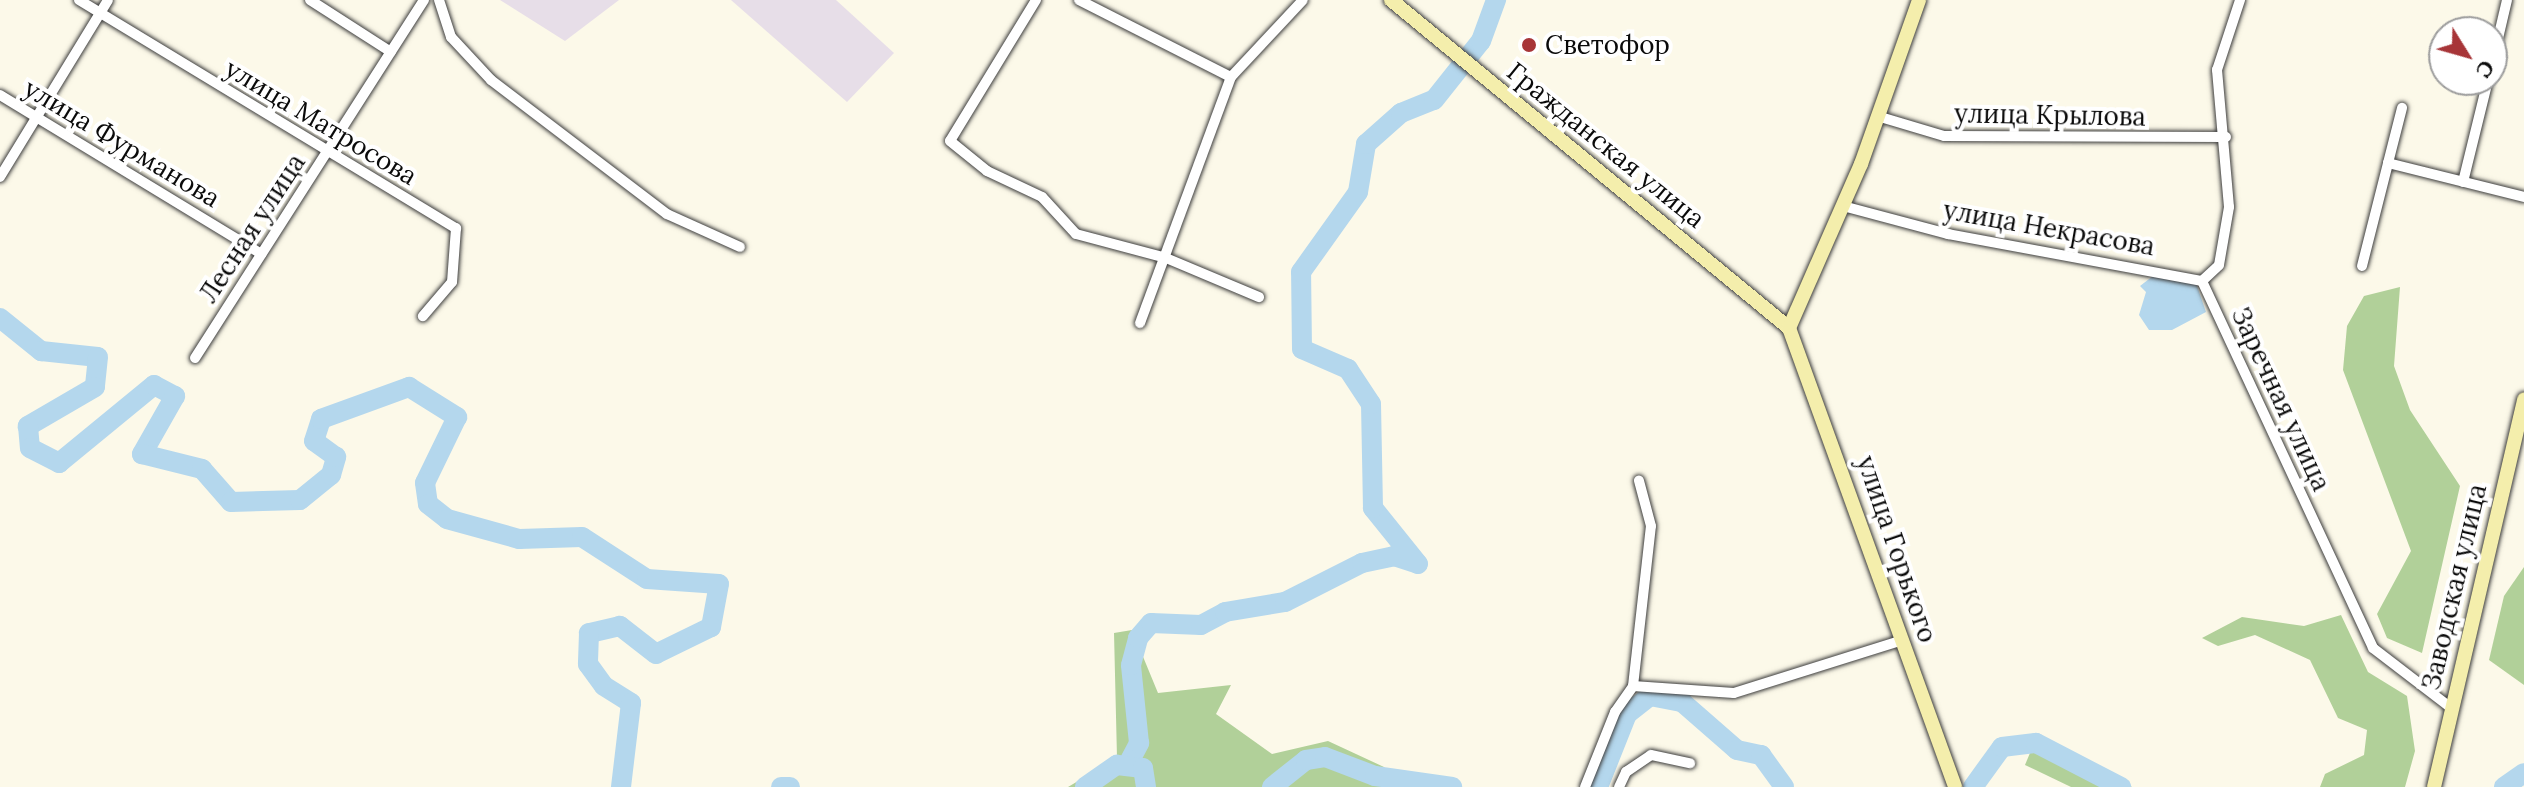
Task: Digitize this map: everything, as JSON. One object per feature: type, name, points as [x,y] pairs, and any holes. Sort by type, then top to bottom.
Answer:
[{"type":"street","name":"улица Матросова","points":[[79,0],[456,228],[452,282],[423,316]]},
{"type":"street","points":[[0,177],[108,0]]},
{"type":"street","points":[[310,0],[391,52]]},
{"type":"street","name":"Лесная улица","points":[[195,358],[424,0]]},
{"type":"street","points":[[439,0],[451,37],[491,80],[667,214],[740,247]]},
{"type":"street","points":[[1036,0],[950,141],[987,171],[1042,197],[1076,234],[1166,258],[1259,297]]},
{"type":"street","points":[[1079,0],[1231,77]]},
{"type":"street","points":[[1140,323],[1231,77],[1303,0]]},
{"type":"street","name":"Гражданская улица","points":[[1391,0],[1789,328]]},
{"type":"street","points":[[1789,328],[1843,206],[1919,0]]},
{"type":"street","points":[[2202,281],[2219,265],[2229,207],[2226,137],[2217,70],[2240,0]]},
{"type":"street","name":"улица Фурманова","points":[[0,95],[261,254]]},
{"type":"street","points":[[2463,182],[2484,96]]},
{"type":"street","points":[[2362,266],[2402,108]]},
{"type":"street","name":"улица Крылова","points":[[1877,116],[1944,136],[2226,137]]},
{"type":"street","points":[[2388,163],[2524,197]]},
{"type":"street","name":"улица Некрасова","points":[[1843,206],[1948,234],[2202,281]]},
{"type":"street","name":"Заречная улица","points":[[2202,281],[2373,648],[2450,707]]},
{"type":"street","name":"улица Горького","points":[[1789,328],[1955,787]]},
{"type":"street","name":"Заводская улица","points":[[2434,787],[2450,707],[2524,399]]},
{"type":"street","points":[[1585,787],[1615,712],[1633,686],[1651,526],[1639,481]]},
{"type":"street","points":[[1633,686],[1734,693],[1903,640]]},
{"type":"street","points":[[1619,787],[1626,772],[1651,755],[1690,763]]},
{"type":"shaded area","points":[[500,0],[619,0],[565,41]]},
{"type":"shaded area","points":[[731,0],[836,0],[894,53],[847,102]]},
{"type":"green space","points":[[2400,287],[2394,366],[2410,410],[2460,486],[2422,653],[2387,638],[2377,614],[2411,551],[2343,370],[2347,326],[2364,296]]},
{"type":"green space","points":[[2524,567],[2524,685],[2489,660],[2504,596]]},
{"type":"green space","points":[[2341,615],[2368,672],[2407,696],[2415,751],[2405,787],[2320,787],[2325,774],[2364,755],[2367,730],[2338,718],[2310,660],[2255,635],[2218,646],[2202,638],[2242,617],[2304,626]]},
{"type":"green space","points":[[1132,630],[1158,693],[1231,685],[1216,714],[1272,754],[1328,741],[1384,767],[1397,787],[1068,787],[1117,758],[1114,633]]},
{"type":"green space","points":[[2037,736],[2132,787],[2071,787],[2025,765]]},
{"type":"water","points":[[2153,276],[2196,283],[2206,312],[2172,330],[2149,330],[2139,315],[2146,292],[2140,286]]},
{"type":"waterway","points":[[1127,766],[1139,743],[1131,665],[1138,638],[1151,623],[1201,625],[1225,612],[1285,602],[1362,563],[1394,556],[1418,564],[1373,508],[1371,404],[1348,369],[1302,349],[1301,272],[1358,192],[1366,144],[1401,113],[1434,100],[1481,41],[1496,0]]},
{"type":"waterway","points":[[0,318],[41,351],[98,357],[95,387],[28,426],[30,448],[59,463],[154,385],[175,396],[142,454],[202,469],[231,502],[300,500],[331,475],[336,457],[314,441],[321,419],[409,387],[457,417],[425,483],[428,504],[447,519],[519,539],[582,537],[647,579],[719,584],[711,627],[656,654],[620,626],[589,633],[588,664],[604,686],[631,703],[621,787]]},
{"type":"waterway","points":[[1598,787],[1627,714],[1650,696],[1682,702],[1737,750],[1761,755],[1784,787]]},
{"type":"waterway","points":[[1973,787],[2002,747],[2036,743],[2121,787]]},
{"type":"waterway","points":[[1272,787],[1306,760],[1325,757],[1375,776],[1452,787]]},
{"type":"waterway","points":[[1085,787],[1117,765],[1143,768],[1146,787]]},
{"type":"waterway","points":[[2504,787],[2524,773]]},
{"type":"waterway","points":[[781,787],[790,787]]},
{"type":"place","name":"Светофор","points":[[1529,45]]}]
